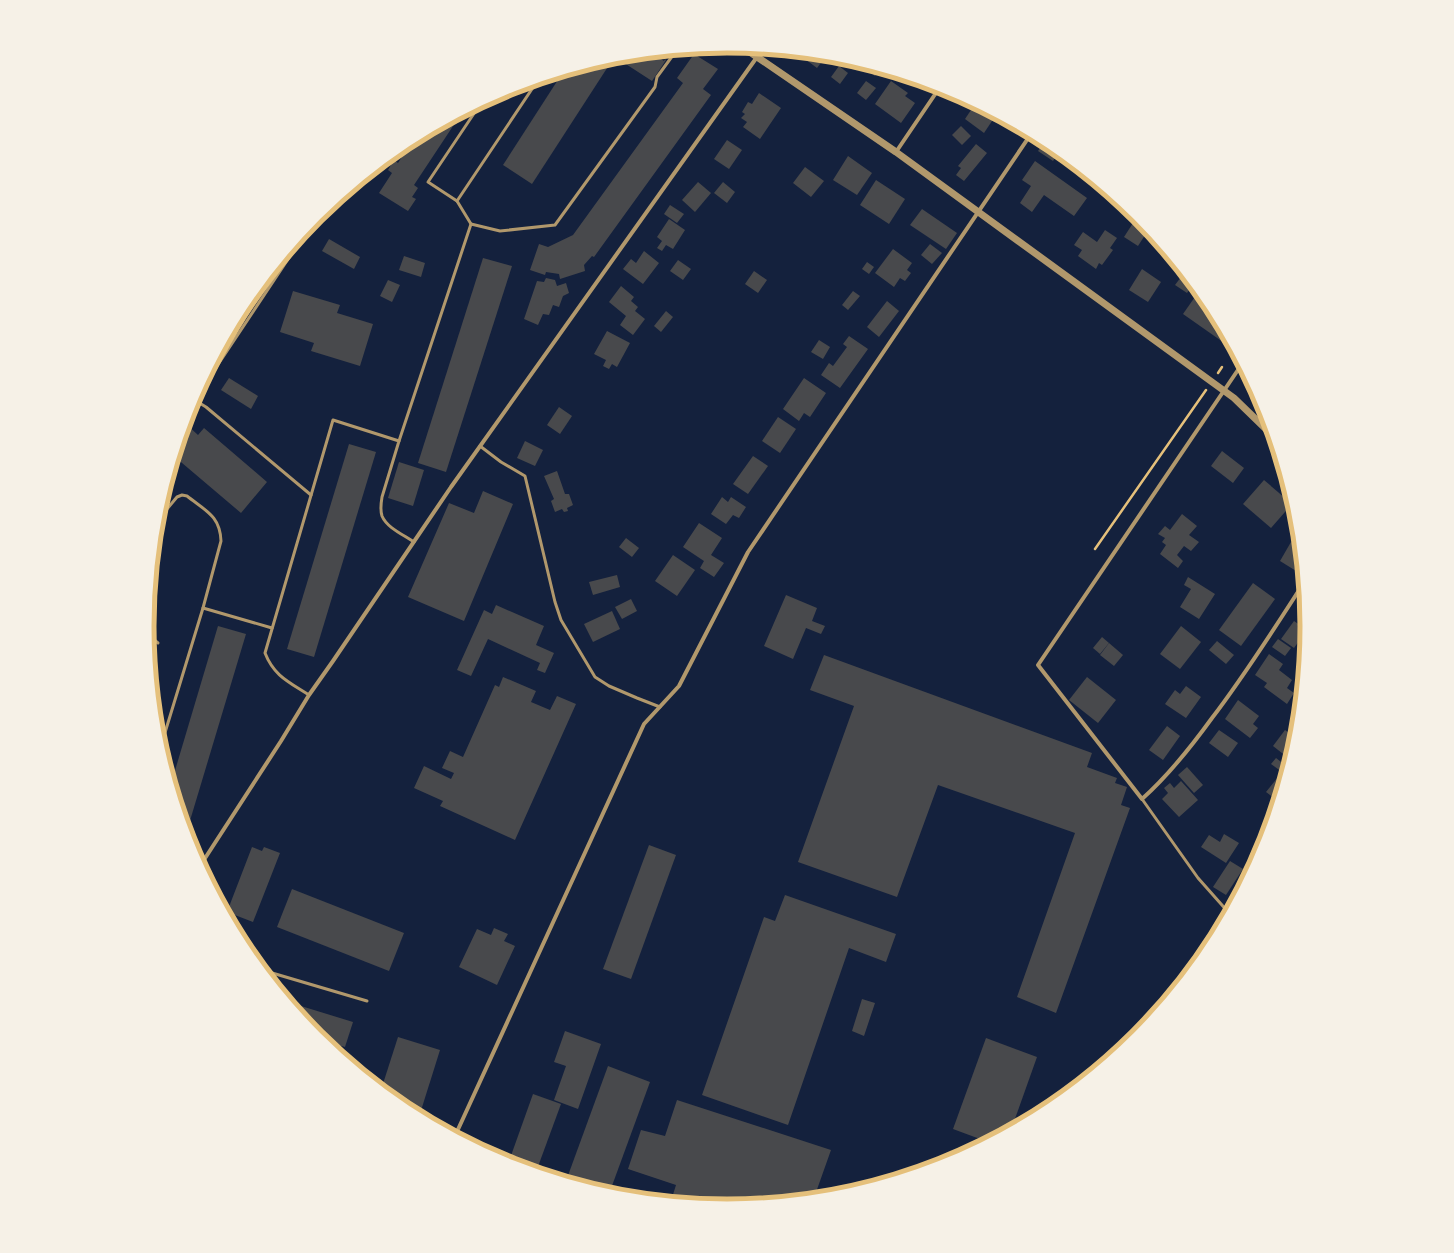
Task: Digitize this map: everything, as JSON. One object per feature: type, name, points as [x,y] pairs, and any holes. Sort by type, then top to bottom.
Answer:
[{"type":"street","points":[[752,54],[896,152],[1224,390],[1265,428]]},
{"type":"street","points":[[204,860],[309,696],[480,446],[760,54]]},
{"type":"street","points":[[896,152],[936,93]]},
{"type":"street","points":[[457,1132],[644,724],[679,686],[748,552],[1028,139]]},
{"type":"street","points":[[1239,369],[1038,665],[1142,799],[1158,786],[1189,750],[1234,689],[1299,590]]},
{"type":"lane","points":[[476,111],[428,182],[457,201],[471,224],[500,231],[555,225],[655,87],[657,77],[673,56]]},
{"type":"lane","points":[[457,201],[533,87]]},
{"type":"lane","points":[[414,542],[388,524],[382,516],[382,497],[399,440],[471,224]]},
{"type":"lane","points":[[215,368],[293,252]]},
{"type":"lane","points":[[199,403],[311,495]]},
{"type":"lane","points":[[309,696],[275,672],[269,664],[265,653],[333,420],[399,440]]},
{"type":"lane","points":[[480,446],[501,462],[526,476],[555,602],[561,620],[595,676],[609,686],[660,707]]},
{"type":"lane","points":[[164,735],[203,608],[221,541],[221,530],[216,520],[187,496],[182,495],[177,497],[166,511]]},
{"type":"lane","points":[[203,608],[272,628]]},
{"type":"lane","points":[[154,640],[158,643]]},
{"type":"lane","points":[[1142,799],[1198,878],[1226,909]]},
{"type":"lane","points":[[269,972],[367,1001]]},
{"type":"path","points":[[1095,549],[1222,367]]},
{"type":"building","points":[[694,54],[718,69],[703,89],[711,95],[594,257],[592,256],[584,265],[585,271],[560,279],[559,274],[546,272],[545,275],[530,270],[539,244],[548,247],[573,235],[683,83],[677,78]]},
{"type":"building","points":[[662,57],[661,59],[664,61],[665,59],[666,60],[652,81],[624,63]]},
{"type":"building","points":[[804,58],[822,61],[817,68]]},
{"type":"building","points":[[609,66],[532,184],[503,165],[559,79]]},
{"type":"building","points":[[839,66],[848,73],[840,84],[831,77]]},
{"type":"building","points":[[870,72],[877,73],[875,76]]},
{"type":"building","points":[[866,81],[876,88],[866,100],[857,93]]},
{"type":"building","points":[[891,81],[908,93],[905,96],[915,103],[901,123],[875,104]]},
{"type":"building","points":[[759,93],[781,108],[760,139],[743,127],[747,122],[741,118],[745,114],[742,112],[748,102],[752,104]]},
{"type":"building","points":[[972,108],[993,119],[984,133],[965,119]]},
{"type":"building","points":[[456,121],[414,185],[418,188],[412,197],[416,199],[408,211],[379,193],[392,173],[388,170],[394,160],[398,163],[408,150]]},
{"type":"building","points":[[961,126],[971,136],[962,145],[952,135]]},
{"type":"building","points":[[727,140],[742,150],[729,169],[714,159]]},
{"type":"building","points":[[976,144],[987,153],[964,181],[956,175],[961,168],[958,166]]},
{"type":"building","points":[[1041,147],[1056,157],[1053,161],[1038,151]]},
{"type":"building","points":[[848,156],[872,173],[857,195],[833,180]]},
{"type":"building","points":[[1035,161],[1087,198],[1074,216],[1044,195],[1032,212],[1020,203],[1031,186],[1022,180]]},
{"type":"building","points":[[805,167],[824,181],[811,197],[793,183]]},
{"type":"building","points":[[876,180],[905,199],[889,224],[860,205]]},
{"type":"building","points":[[698,182],[711,193],[695,212],[682,200]]},
{"type":"building","points":[[723,182],[735,192],[727,203],[714,193]]},
{"type":"building","points":[[670,205],[684,214],[677,223],[664,214]]},
{"type":"building","points":[[922,209],[957,233],[946,249],[910,225]]},
{"type":"building","points":[[669,219],[685,230],[673,249],[666,245],[662,251],[657,248],[662,241],[657,237]]},
{"type":"building","points":[[1133,223],[1145,234],[1138,246],[1124,237]]},
{"type":"building","points":[[1105,230],[1117,238],[1110,248],[1113,250],[1102,265],[1099,263],[1096,269],[1078,256],[1082,250],[1074,245],[1083,232],[1097,242]]},
{"type":"building","points":[[329,239],[360,257],[354,269],[322,251]]},
{"type":"building","points":[[930,244],[942,253],[932,264],[921,255]]},
{"type":"building","points":[[893,249],[912,263],[907,270],[911,273],[905,281],[900,278],[894,287],[875,273]]},
{"type":"building","points":[[644,251],[659,263],[643,284],[623,269],[631,259],[636,263]]},
{"type":"building","points":[[404,256],[425,263],[421,277],[399,270]]},
{"type":"building","points":[[483,258],[512,266],[446,472],[418,463]]},
{"type":"building","points":[[678,260],[691,269],[683,280],[670,271]]},
{"type":"building","points":[[867,262],[874,267],[869,274],[862,269]]},
{"type":"building","points":[[1142,269],[1161,282],[1148,302],[1129,290]]},
{"type":"building","points":[[754,271],[767,280],[758,293],[745,284]]},
{"type":"building","points":[[1181,277],[1190,289],[1187,293],[1175,285]]},
{"type":"building","points":[[546,278],[555,280],[557,286],[566,283],[569,293],[563,296],[559,307],[553,305],[549,315],[543,314],[538,325],[524,319],[537,281],[544,282]]},
{"type":"building","points":[[388,280],[400,285],[392,302],[380,296]]},
{"type":"building","points":[[621,286],[634,297],[631,301],[638,307],[635,311],[645,319],[633,335],[620,325],[626,316],[609,302]]},
{"type":"building","points":[[293,291],[340,305],[337,313],[373,324],[360,366],[311,351],[314,343],[280,332]]},
{"type":"building","points":[[853,291],[860,296],[848,310],[842,305]]},
{"type":"building","points":[[1196,296],[1226,344],[1183,314]]},
{"type":"building","points":[[887,301],[899,311],[879,337],[867,327]]},
{"type":"building","points":[[666,311],[673,317],[661,332],[654,326]]},
{"type":"building","points":[[607,331],[630,343],[617,367],[612,364],[609,369],[603,366],[606,360],[594,354]]},
{"type":"building","points":[[849,336],[868,349],[840,388],[821,375],[829,363],[833,366],[847,347],[843,344]]},
{"type":"building","points":[[819,340],[830,347],[823,359],[811,352]]},
{"type":"building","points":[[229,378],[258,396],[251,409],[221,390]]},
{"type":"building","points":[[804,378],[826,393],[810,417],[804,413],[799,421],[783,409]]},
{"type":"building","points":[[559,407],[572,416],[560,434],[547,425]]},
{"type":"building","points":[[778,417],[796,429],[780,453],[762,441]]},
{"type":"building","points":[[190,427],[198,435],[204,428],[267,482],[241,513],[179,460]]},
{"type":"building","points":[[525,441],[543,450],[535,466],[517,458]]},
{"type":"building","points":[[349,444],[376,452],[314,657],[287,649]]},
{"type":"building","points":[[1222,451],[1244,468],[1233,483],[1211,466]]},
{"type":"building","points":[[753,456],[768,466],[748,494],[733,484]]},
{"type":"building","points":[[399,462],[424,470],[413,506],[388,498]]},
{"type":"building","points":[[557,471],[565,494],[569,494],[573,505],[567,508],[568,511],[564,512],[562,509],[555,512],[551,501],[554,499],[544,476]]},
{"type":"building","points":[[1264,480],[1285,498],[1288,509],[1271,528],[1243,504]]},
{"type":"building","points":[[483,491],[513,504],[464,621],[408,597],[449,503],[474,513]]},
{"type":"building","points":[[722,497],[728,502],[731,497],[746,507],[739,518],[733,515],[726,524],[711,514]]},
{"type":"building","points":[[1182,514],[1197,526],[1189,535],[1199,542],[1191,551],[1184,546],[1177,555],[1183,561],[1178,568],[1160,554],[1166,545],[1162,542],[1165,538],[1158,534],[1165,526],[1170,530]]},
{"type":"building","points":[[699,523],[722,538],[711,555],[724,563],[714,577],[700,568],[704,561],[683,547]]},
{"type":"building","points":[[626,538],[639,548],[632,557],[619,547]]},
{"type":"building","points":[[1291,542],[1294,544],[1298,572],[1280,561]]},
{"type":"building","points":[[673,555],[695,570],[677,596],[655,581]]},
{"type":"building","points":[[617,575],[620,587],[593,595],[589,582]]},
{"type":"building","points":[[1188,577],[1215,594],[1199,619],[1180,607],[1191,589],[1184,585]]},
{"type":"building","points":[[1253,583],[1275,599],[1241,646],[1219,630]]},
{"type":"building","points":[[786,595],[817,608],[812,621],[825,626],[821,634],[806,628],[793,659],[764,646]]},
{"type":"building","points":[[631,599],[637,611],[622,619],[615,607]]},
{"type":"building","points":[[496,605],[544,626],[536,645],[554,653],[545,673],[537,670],[540,663],[488,639],[471,676],[457,670],[484,610],[492,614]]},
{"type":"building","points":[[612,611],[620,629],[593,642],[584,624]]},
{"type":"building","points":[[1294,621],[1300,625],[1300,640],[1294,648],[1281,639]]},
{"type":"building","points":[[218,626],[246,634],[189,824],[173,776]]},
{"type":"building","points":[[1181,626],[1201,642],[1180,669],[1160,654]]},
{"type":"building","points":[[1102,637],[1109,643],[1100,654],[1093,648]]},
{"type":"building","points":[[1278,639],[1291,648],[1285,656],[1272,647]]},
{"type":"building","points":[[1217,641],[1234,655],[1226,664],[1209,650]]},
{"type":"building","points":[[1109,643],[1123,655],[1114,666],[1100,655]]},
{"type":"building","points":[[1269,654],[1283,664],[1279,670],[1292,680],[1287,688],[1294,693],[1287,704],[1264,687],[1267,683],[1255,675]]},
{"type":"building","points":[[824,655],[1092,753],[1087,767],[1117,778],[1115,783],[1127,787],[1121,805],[1130,808],[1056,1013],[1017,997],[1075,833],[938,785],[897,897],[798,862],[854,706],[810,690]]},
{"type":"building","points":[[503,677],[536,691],[531,702],[550,710],[557,696],[576,704],[515,840],[440,806],[443,801],[414,788],[424,766],[451,779],[454,773],[442,768],[450,751],[463,757],[495,685],[499,687]]},
{"type":"building","points":[[1087,677],[1116,700],[1098,723],[1069,700]]},
{"type":"building","points":[[1186,686],[1201,697],[1186,718],[1165,704],[1175,690],[1180,694]]},
{"type":"building","points":[[1238,700],[1259,716],[1253,724],[1258,728],[1250,738],[1225,719]]},
{"type":"building","points":[[1167,726],[1180,736],[1163,760],[1149,750]]},
{"type":"building","points":[[1219,730],[1238,743],[1228,757],[1209,743]]},
{"type":"building","points":[[1285,730],[1290,734],[1285,756],[1273,746]]},
{"type":"building","points":[[1276,758],[1283,764],[1282,772],[1271,764]]},
{"type":"building","points":[[1187,767],[1203,785],[1194,793],[1178,775]]},
{"type":"building","points":[[1282,773],[1274,798],[1266,792]]},
{"type":"building","points":[[1181,781],[1198,800],[1179,817],[1162,799],[1168,793],[1164,788],[1170,783],[1174,788]]},
{"type":"building","points":[[1224,834],[1239,843],[1226,863],[1201,847],[1209,835],[1220,842]]},
{"type":"building","points":[[649,845],[676,855],[631,979],[603,969]]},
{"type":"building","points":[[252,847],[262,851],[264,847],[280,853],[253,922],[230,913],[228,909]]},
{"type":"building","points":[[1230,861],[1243,869],[1226,895],[1213,887]]},
{"type":"building","points":[[292,889],[404,933],[389,971],[277,927]]},
{"type":"building","points":[[785,895],[896,934],[886,962],[849,948],[788,1125],[702,1095],[764,917],[775,921]]},
{"type":"building","points":[[494,928],[508,934],[504,941],[515,946],[497,985],[459,967],[477,929],[491,935]]},
{"type":"building","points":[[862,999],[875,1003],[864,1036],[852,1031]]},
{"type":"building","points":[[295,1004],[353,1022],[345,1047],[334,1044]]},
{"type":"building","points":[[565,1031],[601,1044],[578,1109],[554,1100],[566,1066],[554,1062]]},
{"type":"building","points":[[398,1037],[440,1050],[421,1111],[383,1084]]},
{"type":"building","points":[[986,1038],[1037,1057],[1013,1123],[983,1140],[953,1129]]},
{"type":"building","points":[[608,1066],[650,1082],[611,1188],[568,1177]]},
{"type":"building","points":[[533,1094],[561,1104],[538,1168],[510,1157]]},
{"type":"building","points":[[677,1100],[831,1150],[816,1193],[765,1199],[689,1199],[672,1197],[676,1185],[628,1169],[641,1130],[665,1136]]}]
